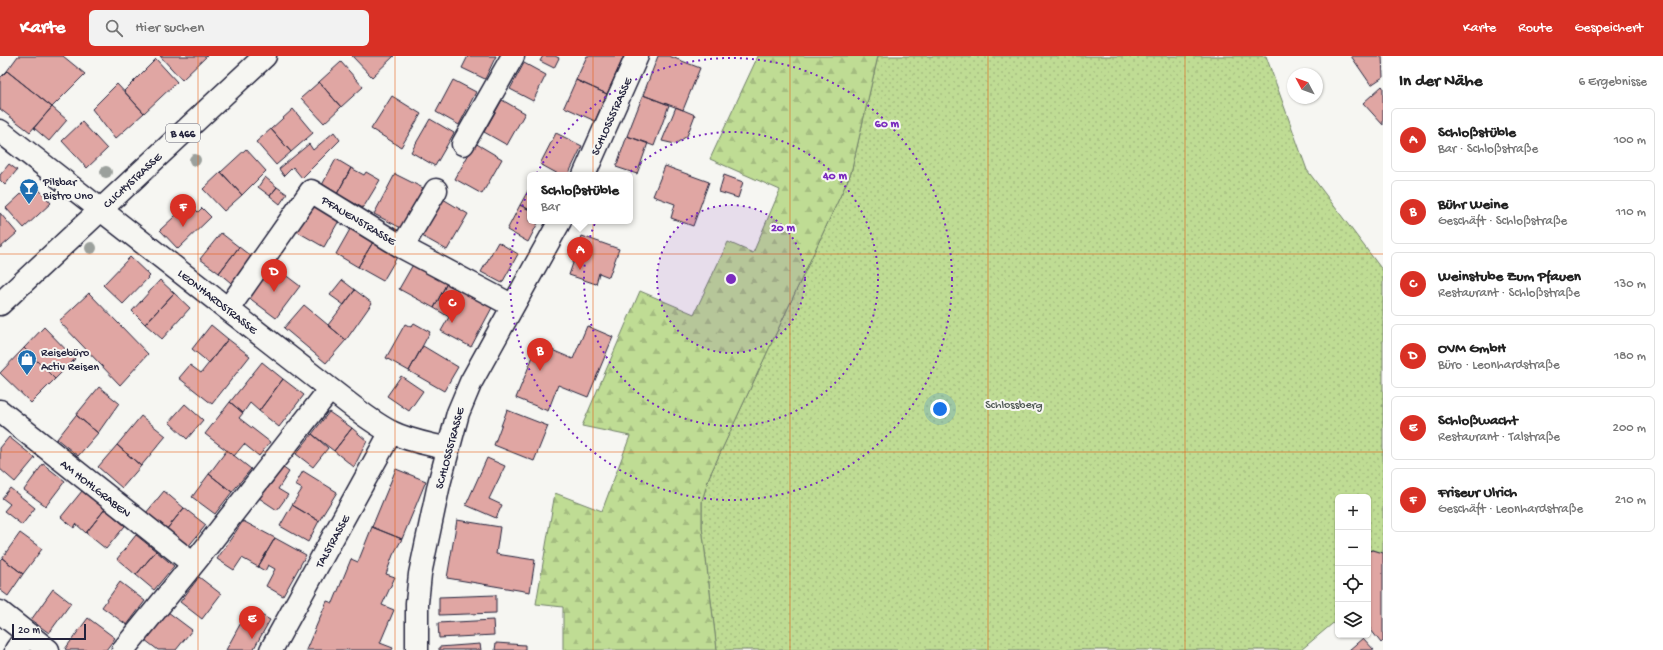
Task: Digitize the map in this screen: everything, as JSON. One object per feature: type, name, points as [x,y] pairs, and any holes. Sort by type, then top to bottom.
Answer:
[{"type":"street","name":"CLICHYSTRASSE","points":[[0,304],[265,56]]},
{"type":"street","points":[[463,144],[513,56]]},
{"type":"street","name":"SCHLOSSSTRASSE","points":[[585,172],[637,56]]},
{"type":"street","name":"LEONHARDSTRASSE","points":[[0,131],[330,389],[391,432],[405,438],[448,449]]},
{"type":"street","points":[[402,247],[436,190]]},
{"type":"street","name":"PFAUENSTRASSE","points":[[228,309],[311,191],[402,247],[513,306]]},
{"type":"street","name":"SCHLOSSSTRASSE","points":[[418,650],[417,602],[420,574],[453,428],[464,398],[558,224]]},
{"type":"street","points":[[124,650],[330,389]]},
{"type":"street","name":"AM HOHLGRABEN","points":[[0,411],[193,564]]},
{"type":"street","name":"TALSTRASSE","points":[[271,650],[391,432]]},
{"type":"street","points":[[0,612],[22,642],[48,650]]},
{"type":"green space","points":[[758,56],[878,56],[851,173],[709,477],[702,501],[702,527],[717,650],[563,650],[563,607],[536,604],[555,493],[602,511],[630,436],[582,426],[640,291],[694,314],[728,242],[753,253],[780,190],[710,159]]},
{"type":"green space","name":"Schlossberg","points":[[878,56],[1266,56],[1307,170],[1383,271],[1383,553],[1371,550],[1371,494],[1335,494],[1335,622],[1301,650],[717,650],[702,527],[702,501],[709,477],[851,173]]},
{"type":"building","points":[[18,56],[63,56],[85,74],[52,107],[7,71]]},
{"type":"building","points":[[160,56],[207,56],[182,80]]},
{"type":"building","points":[[352,56],[394,56],[372,77]]},
{"type":"building","points":[[468,56],[496,56],[485,79],[462,68]]},
{"type":"building","points":[[543,56],[555,56],[559,58],[554,68],[540,61]]},
{"type":"building","points":[[587,56],[624,56],[607,94],[576,80]]},
{"type":"building","points":[[658,56],[669,56],[700,68],[683,110],[643,95]]},
{"type":"building","points":[[1351,56],[1382,56],[1383,77],[1371,85]]},
{"type":"building","points":[[156,59],[177,82],[144,113],[124,91]]},
{"type":"building","points":[[341,62],[363,87],[341,107],[319,82]]},
{"type":"building","points":[[524,63],[546,75],[533,101],[510,89]]},
{"type":"building","points":[[7,71],[52,107],[30,132],[0,109],[0,78]]},
{"type":"building","points":[[453,80],[476,92],[459,125],[436,112]]},
{"type":"building","points":[[576,80],[607,94],[595,121],[564,107]]},
{"type":"building","points":[[319,82],[341,107],[324,123],[301,98]]},
{"type":"building","points":[[117,84],[144,113],[115,139],[92,109]]},
{"type":"building","points":[[1382,86],[1383,87],[1383,125],[1363,103]]},
{"type":"building","points":[[643,95],[669,105],[654,146],[627,136]]},
{"type":"building","points":[[392,96],[421,114],[401,147],[371,129]]},
{"type":"building","points":[[502,100],[525,113],[507,145],[484,132]]},
{"type":"building","points":[[52,107],[67,120],[49,141],[34,128]]},
{"type":"building","points":[[676,107],[695,115],[687,136],[675,144],[662,141]]},
{"type":"building","points":[[293,109],[313,133],[291,152],[271,129]]},
{"type":"building","points":[[430,119],[454,133],[435,166],[411,152]]},
{"type":"building","points":[[82,122],[107,149],[87,168],[62,141]]},
{"type":"building","points":[[271,129],[291,152],[276,165],[256,142]]},
{"type":"building","points":[[334,132],[340,140],[302,178],[293,167],[284,176],[279,169],[309,144],[313,150]]},
{"type":"building","points":[[556,133],[582,146],[569,172],[555,172],[540,164]]},
{"type":"building","points":[[627,136],[648,143],[637,174],[616,167]]},
{"type":"building","points":[[475,143],[502,159],[482,194],[455,179]]},
{"type":"building","points":[[246,149],[266,171],[242,195],[221,172]]},
{"type":"building","points":[[336,159],[351,168],[337,194],[322,185]]},
{"type":"building","points":[[9,164],[17,170],[5,185],[0,180],[0,175]]},
{"type":"building","points":[[665,166],[709,182],[693,226],[671,218],[675,204],[653,196]]},
{"type":"building","points":[[351,168],[364,175],[366,172],[380,180],[363,208],[337,194]]},
{"type":"building","points":[[221,172],[242,195],[224,211],[203,189]]},
{"type":"building","points":[[395,174],[423,188],[401,228],[374,214]]},
{"type":"building","points":[[724,175],[743,182],[738,198],[719,192]]},
{"type":"building","points":[[265,177],[277,187],[270,196],[258,187]]},
{"type":"building","name":"Pilsbar Bistro Uno","points":[[33,183],[51,203],[24,228],[6,208]]},
{"type":"building","points":[[277,187],[287,194],[280,204],[270,196]]},
{"type":"building","points":[[527,192],[527,208],[520,205]]},
{"type":"building","points":[[443,199],[468,214],[447,250],[422,236]]},
{"type":"building","points":[[313,201],[341,217],[324,247],[296,231]]},
{"type":"building","points":[[189,203],[198,212],[202,208],[211,217],[178,249],[160,230]]},
{"type":"building","points":[[520,205],[527,208],[527,224],[537,224],[528,242],[507,230]]},
{"type":"building","points":[[0,213],[17,233],[0,248]]},
{"type":"building","points":[[353,224],[376,237],[358,267],[336,254]]},
{"type":"building","points":[[221,233],[239,247],[219,273],[200,259]]},
{"type":"building","points":[[582,236],[619,249],[609,277],[599,273],[596,284],[569,275]]},
{"type":"building","points":[[376,237],[400,252],[383,281],[358,267]]},
{"type":"building","points":[[498,242],[518,254],[502,283],[481,272]]},
{"type":"building","points":[[239,247],[257,261],[236,287],[219,273]]},
{"type":"building","points":[[130,257],[150,276],[123,304],[103,285]]},
{"type":"building","points":[[415,261],[449,279],[434,308],[399,289]]},
{"type":"building","points":[[272,265],[300,286],[276,318],[248,297]]},
{"type":"building","points":[[449,279],[494,304],[471,347],[441,331],[449,317],[434,308]]},
{"type":"building","points":[[160,280],[174,293],[145,324],[132,311]]},
{"type":"building","points":[[342,280],[355,290],[344,305],[330,295]]},
{"type":"building","points":[[355,290],[372,303],[346,340],[328,325]]},
{"type":"building","points":[[89,293],[148,354],[120,385],[59,321]]},
{"type":"building","points":[[174,293],[190,308],[162,339],[145,324]]},
{"type":"building","points":[[304,305],[346,340],[326,363],[284,328]]},
{"type":"building","points":[[414,323],[430,332],[409,371],[386,358],[405,324],[411,327]]},
{"type":"building","points":[[211,325],[228,339],[209,363],[192,349]]},
{"type":"building","points":[[587,326],[613,337],[588,397],[558,385],[548,411],[516,398],[538,344],[573,359]]},
{"type":"building","name":"Reisebüro Activ Reisen","points":[[44,327],[75,359],[55,379],[24,348]]},
{"type":"building","points":[[228,339],[250,356],[212,404],[179,378],[190,365],[201,373]]},
{"type":"building","points":[[423,346],[458,367],[444,391],[409,371]]},
{"type":"building","name":"Reisebüro Activ Reisen","points":[[24,348],[55,379],[31,403],[0,373]]},
{"type":"building","points":[[262,362],[283,379],[259,411],[250,403],[243,413],[230,402]]},
{"type":"building","points":[[401,376],[423,391],[409,411],[387,396]]},
{"type":"building","points":[[283,379],[304,395],[279,427],[259,411]]},
{"type":"building","points":[[99,387],[119,403],[98,433],[76,415]]},
{"type":"building","points":[[230,402],[243,413],[239,418],[270,442],[259,456],[244,444],[234,456],[205,434]]},
{"type":"building","points":[[185,404],[203,420],[187,439],[169,422]]},
{"type":"building","points":[[507,410],[548,426],[534,461],[494,445]]},
{"type":"building","points":[[329,412],[352,428],[334,451],[312,434]]},
{"type":"building","points":[[76,415],[98,433],[78,456],[57,439]]},
{"type":"building","points":[[141,416],[166,436],[141,466],[117,445]]},
{"type":"building","points":[[352,428],[367,441],[354,467],[334,451]]},
{"type":"building","points":[[312,434],[328,448],[313,467],[296,454]]},
{"type":"building","points":[[9,437],[35,458],[15,482],[0,469],[0,448]]},
{"type":"building","points":[[117,445],[141,466],[122,488],[98,467]]},
{"type":"building","points":[[227,450],[251,469],[232,492],[209,474]]},
{"type":"building","points":[[487,458],[505,466],[489,499],[502,505],[496,518],[466,505]]},
{"type":"building","points":[[43,464],[65,481],[46,506],[24,490]]},
{"type":"building","points":[[282,467],[289,472],[278,489],[288,495],[277,510],[256,496],[266,481],[271,484]]},
{"type":"building","points":[[396,469],[426,481],[402,539],[372,527]]},
{"type":"building","points":[[303,471],[337,492],[319,521],[292,505],[302,489],[295,485]]},
{"type":"building","points":[[209,474],[232,492],[215,514],[192,497]]},
{"type":"building","points":[[10,488],[35,508],[22,525],[4,511],[10,504],[2,498]]},
{"type":"building","points":[[82,491],[105,509],[86,533],[76,524],[74,528],[61,517]]},
{"type":"building","points":[[164,491],[184,508],[166,530],[146,513]]},
{"type":"building","points":[[292,505],[319,521],[308,542],[280,526]]},
{"type":"building","points":[[184,508],[206,525],[187,548],[166,530]]},
{"type":"building","points":[[105,509],[125,526],[106,549],[86,533]]},
{"type":"building","points":[[457,520],[500,527],[496,554],[535,560],[530,592],[447,578]]},
{"type":"building","points":[[243,521],[275,538],[258,567],[242,558],[234,570],[217,559]]},
{"type":"building","points":[[372,527],[402,539],[393,555],[386,574],[395,577],[382,605],[394,610],[380,643],[393,648],[392,650],[306,650],[327,601],[333,603],[351,559],[358,562]]},
{"type":"building","points":[[20,533],[42,549],[23,574],[2,558]]},
{"type":"building","points":[[136,535],[156,551],[136,575],[117,559]]},
{"type":"building","points":[[275,538],[306,555],[283,596],[266,586],[275,569],[268,565],[265,571],[258,567]]},
{"type":"building","points":[[1371,550],[1383,553],[1383,641],[1381,643],[1371,630]]},
{"type":"building","points":[[156,551],[174,566],[154,590],[136,575]]},
{"type":"building","points":[[2,558],[23,574],[8,596],[0,590],[0,560]]},
{"type":"building","points":[[199,577],[221,594],[202,619],[180,602]]},
{"type":"building","points":[[120,582],[145,601],[127,625],[102,607]]},
{"type":"building","points":[[53,589],[71,603],[49,633],[31,620]]},
{"type":"building","points":[[496,595],[496,613],[439,615],[439,597]]},
{"type":"building","points":[[249,608],[270,620],[253,650],[226,650]]},
{"type":"building","points":[[168,612],[192,630],[176,650],[158,650],[145,640]]},
{"type":"building","points":[[88,618],[115,638],[106,650],[65,649]]},
{"type":"building","points":[[493,620],[494,635],[439,638],[438,623]]},
{"type":"building","points":[[1363,638],[1374,650],[1349,650]]},
{"type":"building","points":[[496,643],[525,645],[525,650],[495,650]]},
{"type":"building","points":[[480,644],[481,650],[439,650],[439,647]]},
{"type":"place","name":"Pilsbar Bistro Uno","points":[[29,205]]},
{"type":"place","name":"Friseur Ulrich","points":[[183,227]]},
{"type":"place","name":"Schloßstüble","points":[[580,270]]},
{"type":"place","name":"OVM GmbH","points":[[274,292]]},
{"type":"place","name":"Weinstube Zum Pfauen","points":[[452,323]]},
{"type":"place","name":"Bühr Weine","points":[[540,371]]},
{"type":"place","name":"Reisebüro Activ Reisen","points":[[27,376]]},
{"type":"place","name":"Schloßwacht","points":[[252,639]]}]
